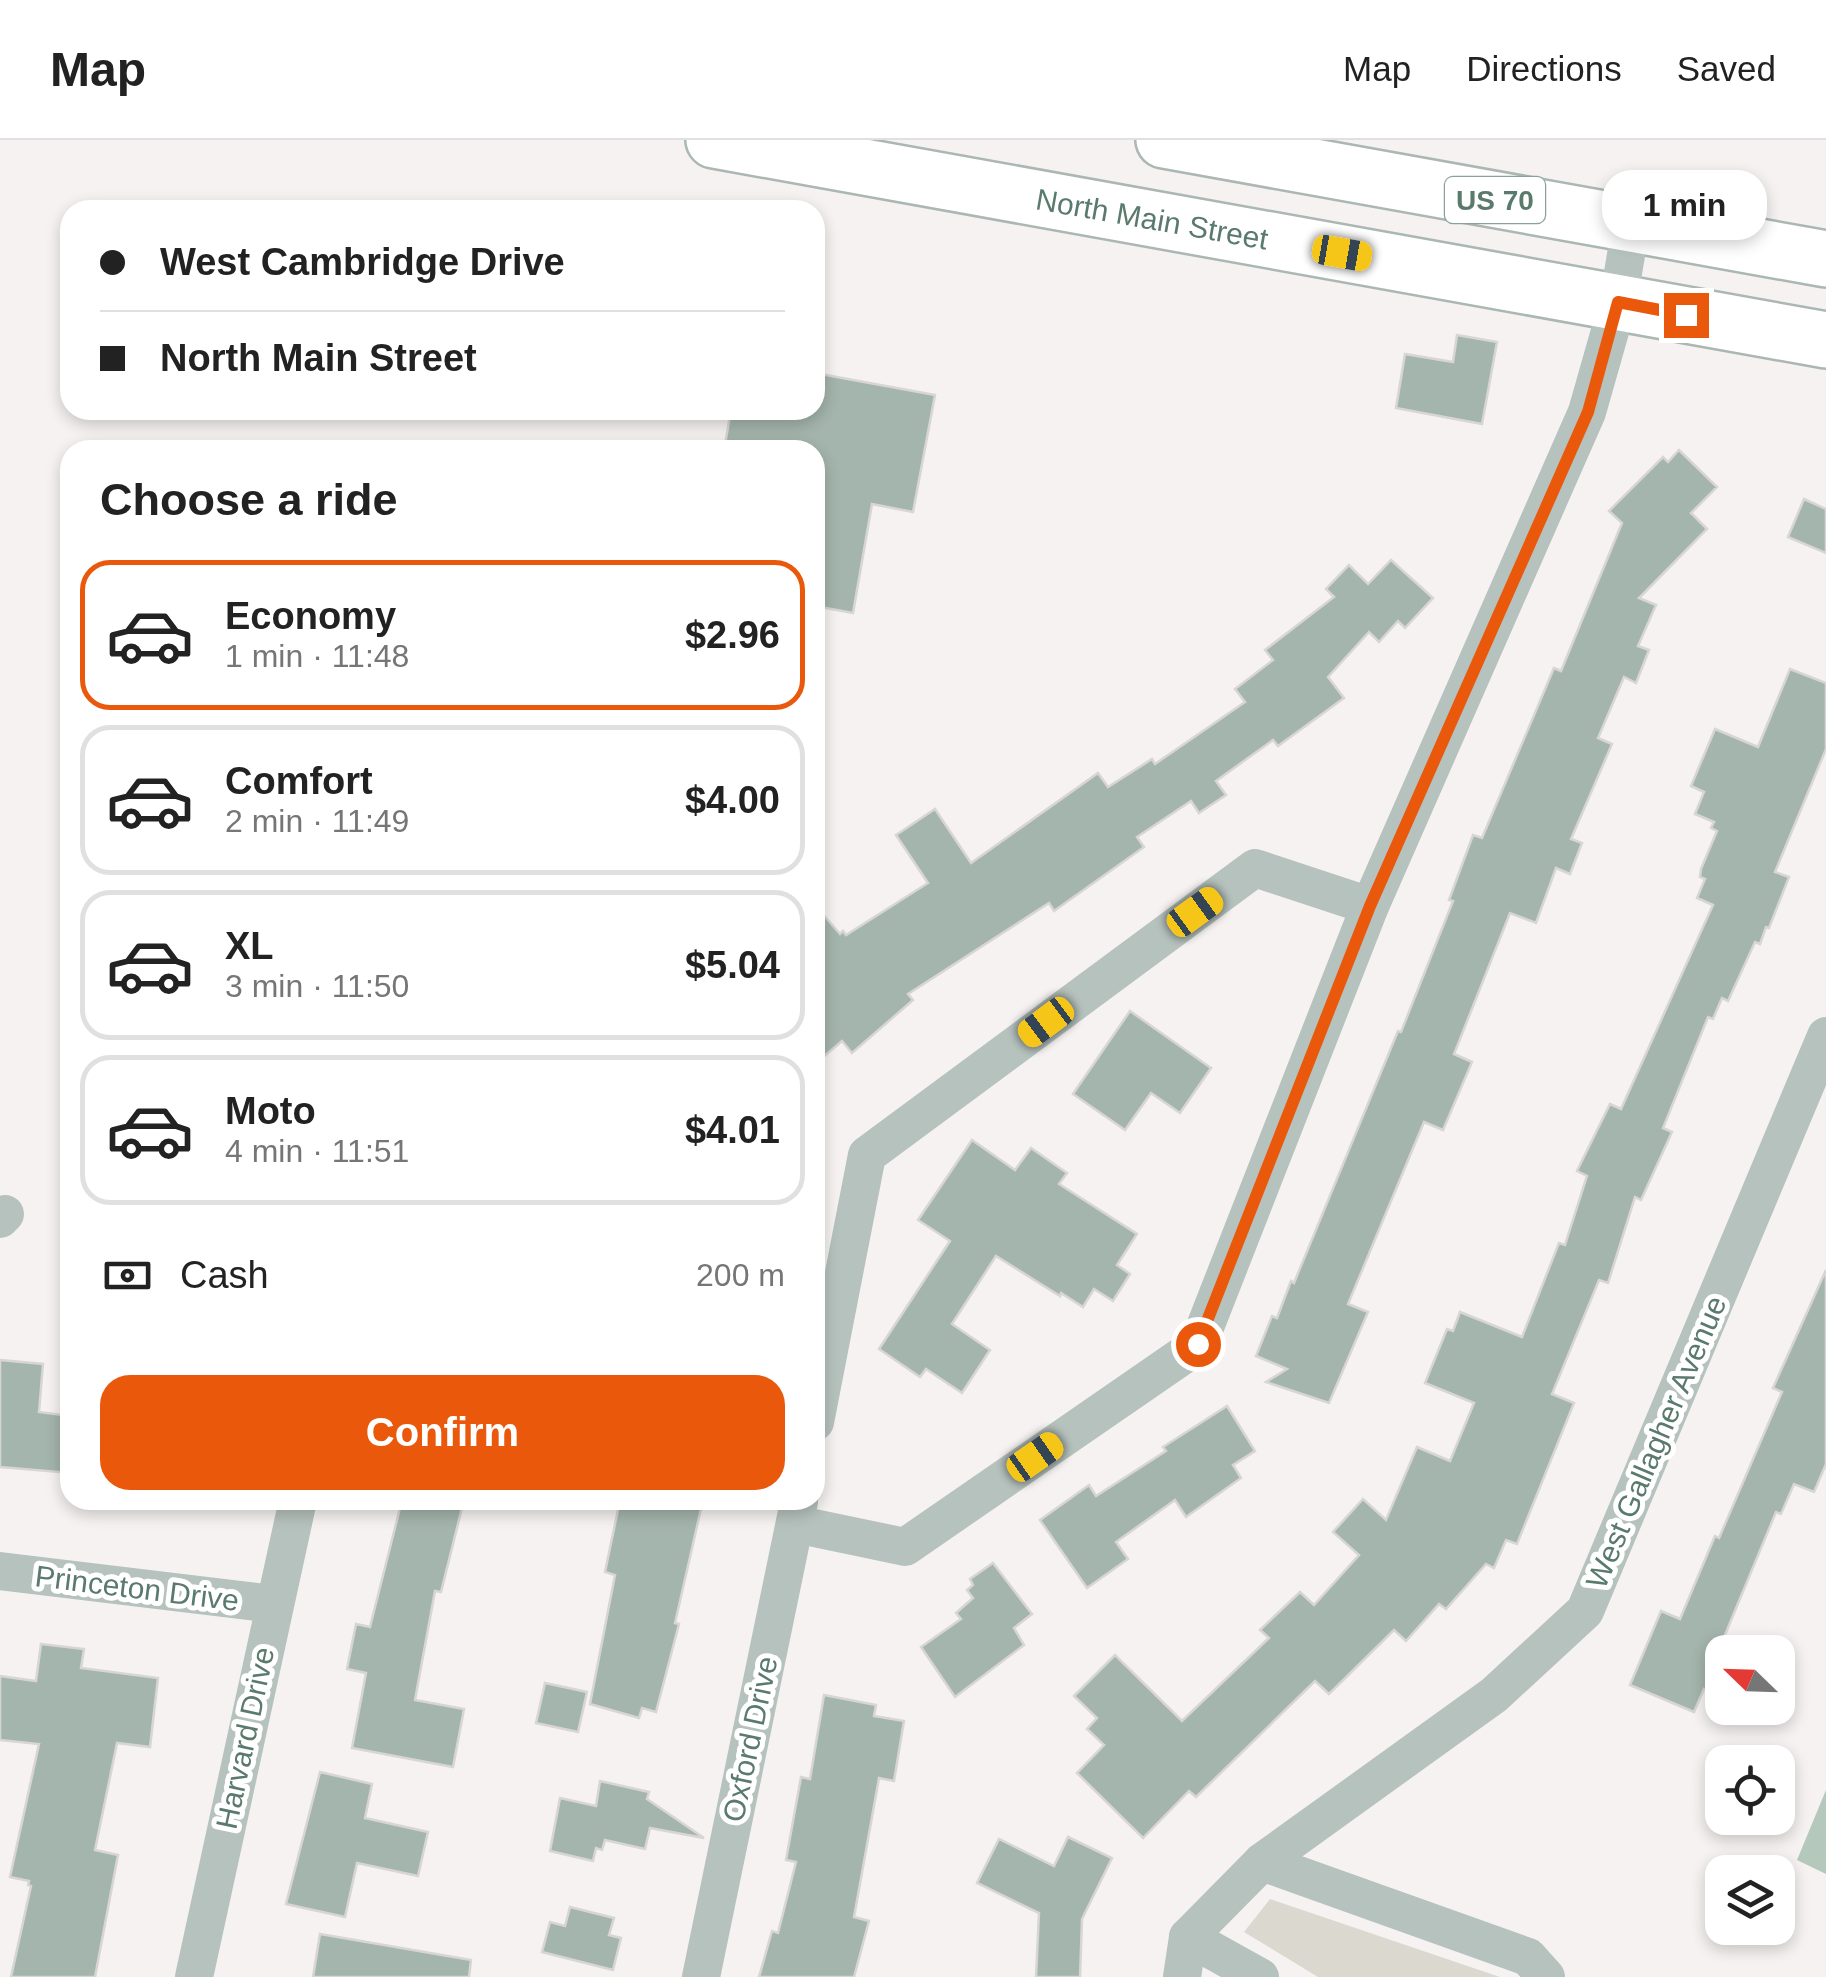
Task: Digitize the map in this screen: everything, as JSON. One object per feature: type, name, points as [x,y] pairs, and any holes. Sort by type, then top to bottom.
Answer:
[{"type":"main road","name":"North Main Street","points":[[714,140],[1618,302],[1825,333]]},
{"type":"main road","name":"US 70","points":[[1164,140],[1826,260]]},
{"type":"street","points":[[798,1512],[905,1547],[1198,1344],[1370,906],[1588,412],[1618,302],[1630,225]]},
{"type":"street","points":[[825,1372],[868,1155],[1255,868],[1370,906]]},
{"type":"street","name":"West Gallagher Avenue","points":[[1188,1937],[1262,1862],[1494,1695],[1585,1611],[1826,1036]]},
{"type":"street","name":"Harvard Drive","points":[[194,1977],[296,1510]]},
{"type":"street","name":"Oxford Drive","points":[[700,1977],[798,1512]]},
{"type":"street","name":"Princeton Drive","points":[[0,1572],[274,1604]]},
{"type":"street","points":[[1262,1862],[1528,1957],[1546,1977]]},
{"type":"street","points":[[1182,1977],[1188,1937],[1260,1977]]},
{"type":"shaded area","points":[[1826,1790],[1826,1874],[1797,1860]]},
{"type":"shaded area","points":[[1270,1899],[1500,1977],[1318,1977],[1244,1932]]},
{"type":"building","points":[[1457,335],[1497,342],[1482,424],[1396,408],[1405,354],[1453,362]]},
{"type":"building","points":[[825,375],[935,395],[913,512],[872,504],[853,613],[825,608],[825,440],[726,440],[729,420],[825,420]]},
{"type":"building","points":[[1679,450],[1717,487],[1691,513],[1707,529],[1639,598],[1656,605],[1638,646],[1649,650],[1636,683],[1624,677],[1598,738],[1612,744],[1571,839],[1582,843],[1570,874],[1556,868],[1536,923],[1510,913],[1454,1054],[1472,1062],[1443,1130],[1424,1122],[1348,1304],[1368,1312],[1329,1403],[1266,1382],[1287,1369],[1256,1356],[1272,1316],[1277,1318],[1291,1281],[1294,1283],[1398,1031],[1401,1032],[1453,901],[1449,900],[1473,835],[1482,838],[1554,668],[1561,671],[1622,523],[1609,511],[1663,457],[1668,462]]},
{"type":"building","points":[[1804,499],[1826,509],[1826,553],[1788,537]]},
{"type":"building","points":[[1391,560],[1433,598],[1405,628],[1398,621],[1379,642],[1369,632],[1328,677],[1344,698],[1278,746],[1273,740],[1216,781],[1226,795],[1199,813],[1191,801],[1137,837],[1144,847],[1054,911],[1049,903],[908,994],[913,1000],[852,1053],[842,1041],[825,1055],[825,917],[840,934],[843,931],[846,935],[928,883],[896,835],[935,809],[971,863],[1098,773],[1108,787],[1152,759],[1155,764],[1245,702],[1235,689],[1273,660],[1265,650],[1334,597],[1326,589],[1349,565],[1368,584]]},
{"type":"building","points":[[1790,669],[1826,683],[1826,749],[1775,872],[1789,877],[1769,928],[1766,927],[1760,944],[1755,942],[1728,1001],[1722,998],[1713,1019],[1708,1017],[1663,1128],[1672,1132],[1641,1200],[1635,1197],[1608,1283],[1599,1280],[1552,1394],[1574,1403],[1517,1544],[1506,1540],[1494,1568],[1486,1564],[1446,1609],[1439,1604],[1406,1641],[1394,1630],[1329,1694],[1315,1681],[1196,1797],[1189,1791],[1143,1838],[1077,1773],[1104,1745],[1087,1729],[1097,1718],[1074,1696],[1115,1655],[1182,1721],[1269,1638],[1260,1630],[1300,1592],[1314,1605],[1359,1555],[1333,1532],[1363,1499],[1386,1520],[1417,1447],[1450,1461],[1474,1403],[1425,1383],[1447,1329],[1453,1331],[1460,1312],[1522,1337],[1559,1243],[1565,1245],[1587,1176],[1577,1171],[1610,1104],[1621,1109],[1713,905],[1697,898],[1705,879],[1700,877],[1701,869],[1717,831],[1711,828],[1714,822],[1695,814],[1704,792],[1691,786],[1715,729],[1758,747]]},
{"type":"building","points":[[1130,1011],[1211,1068],[1180,1113],[1151,1093],[1125,1130],[1073,1094]]},
{"type":"building","points":[[972,1140],[1015,1170],[1031,1148],[1067,1173],[1059,1184],[1137,1234],[1117,1265],[1130,1274],[1113,1301],[1094,1289],[1083,1307],[996,1256],[952,1324],[990,1350],[962,1393],[926,1369],[920,1377],[879,1349],[950,1241],[918,1220]]},
{"type":"building","points":[[1826,1270],[1826,1464],[1814,1492],[1794,1484],[1781,1514],[1776,1512],[1725,1635],[1705,1635],[1705,1689],[1694,1712],[1630,1685],[1661,1611],[1680,1619],[1715,1536],[1719,1538],[1782,1392],[1773,1388]]},
{"type":"building","points":[[0,1360],[43,1364],[39,1412],[60,1415],[60,1472],[0,1467]]},
{"type":"building","points":[[1227,1406],[1255,1451],[1233,1465],[1241,1478],[1186,1517],[1175,1500],[1116,1542],[1128,1559],[1087,1588],[1040,1520],[1089,1485],[1096,1496]]},
{"type":"building","points":[[399,1510],[462,1510],[441,1592],[435,1591],[415,1700],[464,1709],[453,1767],[352,1748],[366,1673],[347,1669],[356,1624],[370,1627]]},
{"type":"building","points":[[618,1510],[701,1510],[675,1623],[679,1624],[656,1712],[642,1708],[639,1718],[590,1704],[615,1575],[605,1572]]},
{"type":"building","points":[[993,1563],[1032,1614],[1014,1628],[1024,1645],[955,1697],[921,1647],[961,1619],[956,1613],[973,1598],[967,1590],[973,1585],[970,1579]]},
{"type":"building","points":[[41,1644],[84,1649],[81,1668],[158,1678],[150,1747],[117,1743],[95,1850],[118,1855],[95,1977],[11,1977],[31,1886],[29,1881],[10,1877],[39,1744],[0,1740],[0,1676],[36,1681]]},
{"type":"building","points":[[545,1683],[587,1692],[578,1732],[536,1723]]},
{"type":"building","points":[[824,1695],[876,1705],[874,1716],[904,1721],[894,1781],[879,1778],[854,1917],[869,1921],[854,1977],[759,1977],[772,1931],[778,1933],[796,1862],[786,1860],[801,1777],[810,1779]]},
{"type":"building","points":[[320,1772],[372,1784],[365,1818],[428,1832],[418,1876],[357,1863],[345,1917],[286,1904]]},
{"type":"building","points":[[600,1781],[649,1792],[647,1799],[704,1838],[650,1828],[645,1849],[605,1840],[602,1850],[596,1848],[593,1861],[550,1851],[560,1798],[596,1806]]},
{"type":"building","points":[[1068,1837],[1112,1858],[1082,1919],[1080,1977],[1036,1977],[1039,1913],[977,1883],[999,1839],[1054,1866]]},
{"type":"building","points":[[570,1907],[614,1918],[609,1935],[621,1938],[613,1970],[542,1952],[550,1922],[565,1926]]},
{"type":"building","points":[[320,1934],[471,1960],[469,1977],[313,1977]]},
{"type":"route","points":[[1198,1344],[1370,906],[1588,412],[1618,302],[1686,315]]}]
